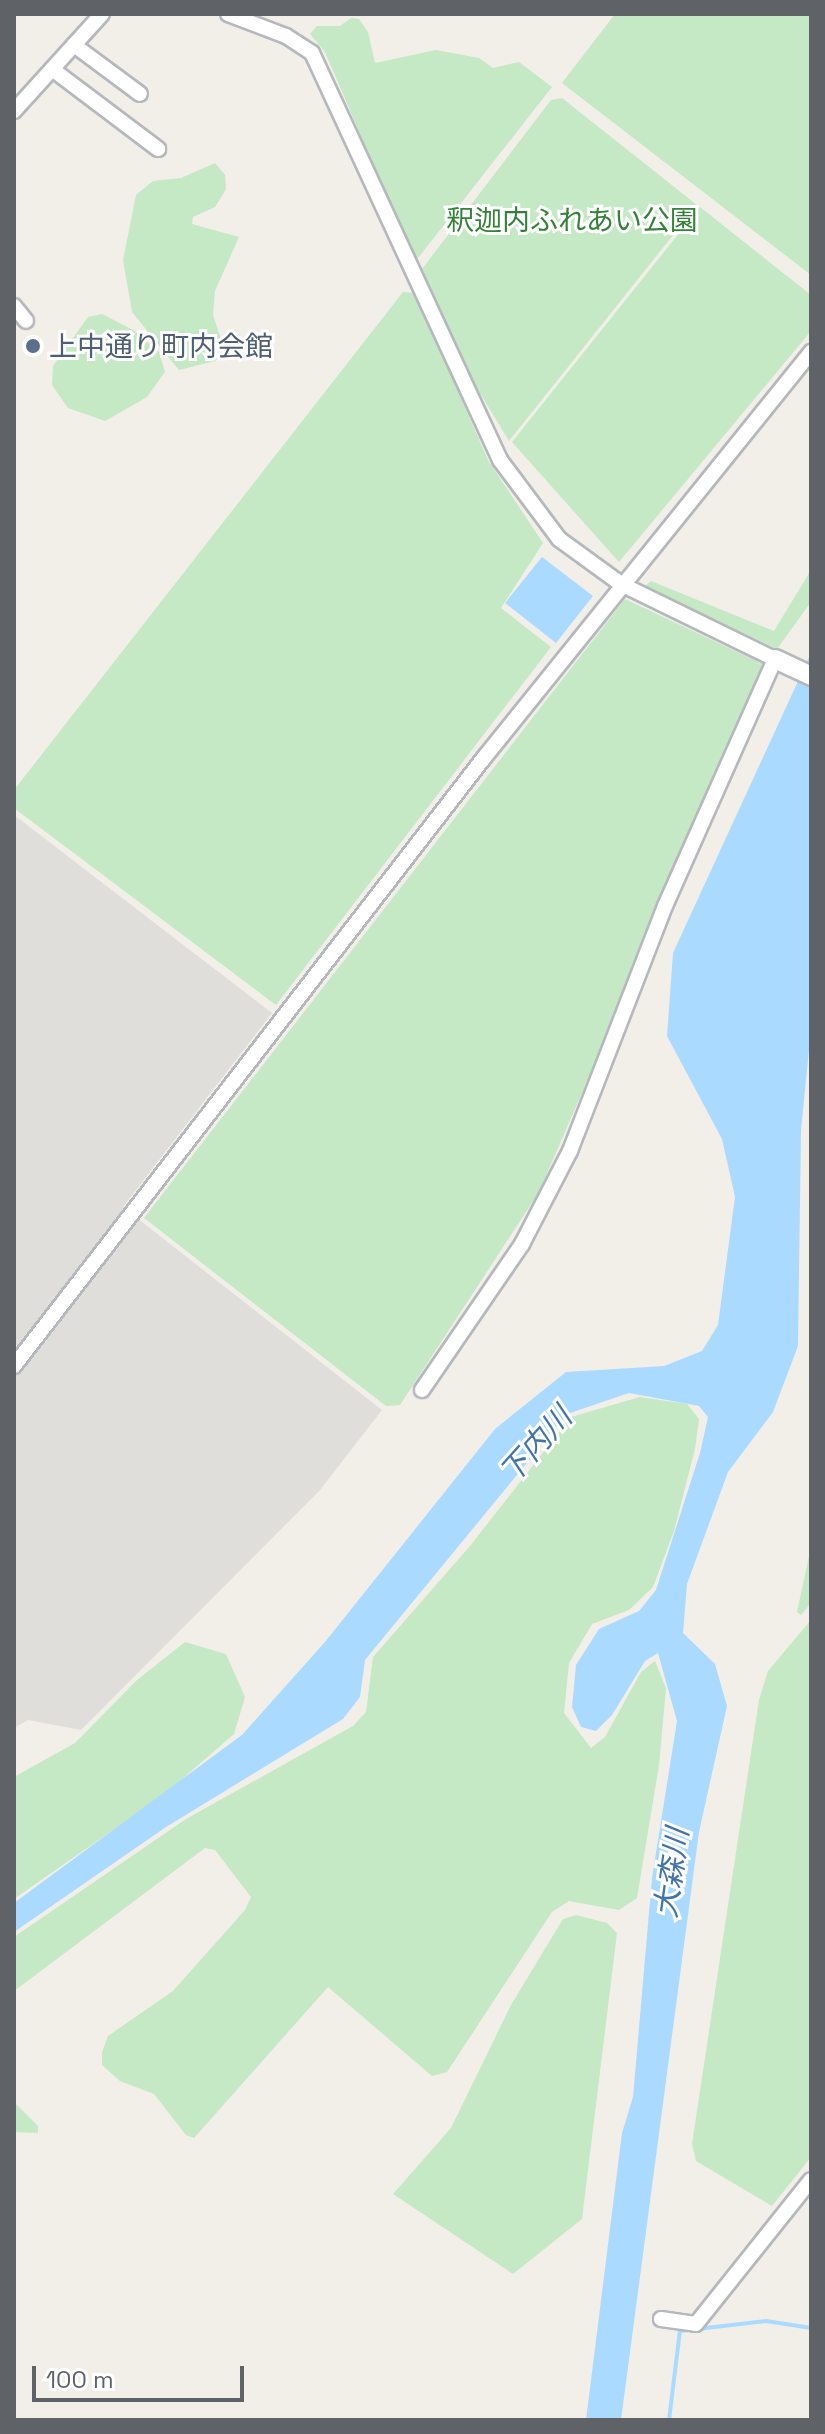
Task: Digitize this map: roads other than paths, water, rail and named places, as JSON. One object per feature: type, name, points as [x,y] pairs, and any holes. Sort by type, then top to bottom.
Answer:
[{"type":"street","points":[[14,111],[102,14]]},
{"type":"street","points":[[228,14],[286,36],[312,53],[500,460],[559,539],[621,584],[811,676]]},
{"type":"street","points":[[74,45],[140,94]]},
{"type":"street","points":[[52,69],[158,149]]},
{"type":"street","points":[[14,306],[26,321]]},
{"type":"street","points":[[14,1366],[621,584],[811,352]]},
{"type":"street","points":[[422,1390],[522,1244],[570,1151],[665,906],[775,659]]},
{"type":"street","points":[[661,2319],[696,2324],[811,2180]]},
{"type":"water","points":[[542,557],[593,596],[556,643],[505,603]]},
{"type":"water","points":[[811,653],[811,1030],[801,1130],[798,1346],[773,1412],[728,1472],[687,1584],[683,1633],[715,1664],[727,1706],[699,1832],[621,2420],[586,2420],[622,2133],[633,2097],[652,1878],[677,1721],[658,1653],[645,1661],[612,1715],[596,1731],[581,1727],[572,1707],[576,1665],[599,1629],[639,1611],[656,1590],[700,1453],[708,1417],[699,1406],[629,1393],[567,1414],[365,1660],[360,1697],[343,1719],[166,1827],[14,1932],[14,1903],[242,1735],[325,1642],[495,1429],[566,1372],[664,1366],[702,1351],[718,1325],[735,1197],[722,1139],[667,1036],[673,953]]},
{"type":"waterway","points":[[669,2420],[680,2331],[766,2321],[811,2328]]},
{"type":"place","name":"上中通り町内会館","points":[[33,346]]},
{"type":"park label","name":"釈迦内ふれあい公園","points":[[572,220]]},
{"type":"water label","name":"下内川","points":[[536,1445]]},
{"type":"water label","name":"大森川","points":[[672,1873]]}]
